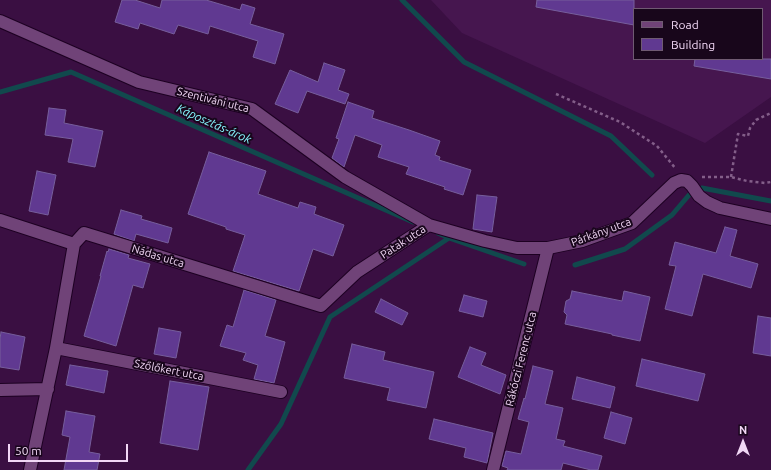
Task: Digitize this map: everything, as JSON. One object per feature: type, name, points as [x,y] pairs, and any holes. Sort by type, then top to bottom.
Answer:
[{"type":"street","name":"Szentiváni utca","points":[[0,21],[139,82],[252,109],[345,177],[428,225]]},
{"type":"street","points":[[684,181],[692,186],[699,196],[706,202],[720,208],[771,219]]},
{"type":"street","name":"Párkány utca","points":[[548,248],[582,241],[632,223],[674,183],[684,181]]},
{"type":"street","points":[[0,220],[74,244],[56,348],[30,470]]},
{"type":"street","name":"Patak utca","points":[[321,306],[357,272],[428,225],[484,241],[518,248],[548,248]]},
{"type":"street","name":"Nádas utca","points":[[74,244],[84,232],[321,306]]},
{"type":"street","name":"Rákóczi Ferenc utca","points":[[493,470],[548,248]]},
{"type":"street","name":"Szőlőkert utca","points":[[56,348],[281,392]]},
{"type":"street","points":[[0,390],[48,389]]},
{"type":"path","points":[[556,94],[620,122],[657,146],[676,167],[684,181],[698,177],[731,177],[747,181],[765,183],[771,182]]},
{"type":"path","points":[[731,177],[738,134],[748,136],[750,128],[756,120],[771,113]]},
{"type":"shaded area","points":[[431,0],[771,0],[771,97],[705,143],[462,33]]},
{"type":"building","points":[[122,0],[135,0],[160,8],[162,0],[206,0],[240,10],[242,4],[255,8],[250,24],[284,34],[275,64],[253,57],[258,41],[210,26],[208,34],[178,25],[174,34],[140,23],[138,29],[115,22]]},
{"type":"building","points":[[537,0],[634,0],[633,25],[536,7]]},
{"type":"building","points":[[771,59],[771,79],[694,66],[695,60]]},
{"type":"building","points":[[324,63],[345,70],[338,90],[349,94],[345,104],[307,91],[298,113],[275,104],[290,70],[318,82]]},
{"type":"building","points":[[348,102],[374,111],[372,118],[440,141],[435,155],[440,157],[439,160],[471,170],[463,195],[444,189],[445,187],[406,174],[409,167],[378,157],[382,145],[355,135],[344,167],[332,158],[339,139],[336,138]]},
{"type":"building","points":[[49,108],[66,110],[64,123],[103,131],[95,167],[68,162],[73,139],[45,135]]},
{"type":"building","points":[[209,152],[266,171],[258,194],[298,208],[300,202],[316,207],[314,214],[344,225],[333,256],[313,249],[299,291],[233,271],[245,235],[188,214]]},
{"type":"building","points":[[37,171],[56,175],[48,215],[29,211]]},
{"type":"building","points":[[477,195],[497,197],[492,232],[473,229]]},
{"type":"building","points":[[121,210],[142,216],[141,219],[172,228],[168,243],[136,234],[134,241],[114,234]]},
{"type":"building","points":[[725,227],[737,230],[730,256],[758,264],[751,288],[703,274],[692,316],[665,309],[676,266],[669,265],[675,242],[716,253]]},
{"type":"building","points":[[109,249],[129,255],[128,258],[150,264],[143,288],[133,285],[116,346],[84,336],[107,251],[108,252]]},
{"type":"building","points":[[244,290],[276,300],[265,336],[285,342],[274,383],[254,379],[258,365],[243,360],[246,353],[220,346],[227,325],[233,327]]},
{"type":"building","points":[[572,291],[622,301],[624,291],[650,297],[640,341],[565,324],[567,315],[564,312],[566,301],[570,299]]},
{"type":"building","points":[[464,295],[487,301],[483,317],[459,311]]},
{"type":"building","points":[[381,299],[408,313],[402,325],[375,312]]},
{"type":"building","points":[[758,316],[771,318],[771,356],[753,353]]},
{"type":"building","points":[[159,328],[181,332],[176,358],[154,354]]},
{"type":"building","points":[[1,332],[25,337],[19,370],[0,367]]},
{"type":"building","points":[[352,344],[385,352],[383,360],[434,372],[426,408],[387,400],[390,388],[344,378]]},
{"type":"building","points":[[470,347],[486,353],[481,365],[506,375],[500,394],[458,377]]},
{"type":"building","points":[[642,359],[705,374],[698,401],[636,386]]},
{"type":"building","points":[[70,365],[108,371],[104,393],[66,385]]},
{"type":"building","points":[[533,366],[553,371],[545,404],[563,408],[556,439],[565,441],[563,446],[602,456],[598,470],[591,470],[563,463],[561,470],[507,470],[508,468],[502,466],[506,451],[521,454],[529,422],[518,419],[524,398],[525,399]]},
{"type":"building","points":[[577,377],[615,387],[610,408],[572,399]]},
{"type":"building","points":[[170,381],[209,387],[198,450],[160,443]]},
{"type":"building","points":[[66,411],[95,416],[89,452],[100,454],[97,470],[64,470],[70,437],[62,435]]},
{"type":"building","points":[[611,412],[632,418],[625,444],[604,438]]},
{"type":"building","points":[[434,419],[493,433],[487,463],[464,457],[466,448],[429,439]]},
{"type":"waterway","points":[[402,0],[464,62],[611,136],[652,175]]},
{"type":"waterway","name":"Káposztás-árok","points":[[0,92],[71,72],[413,222]]},
{"type":"waterway","points":[[702,188],[771,201]]},
{"type":"waterway","points":[[575,265],[625,249],[672,215],[689,195]]},
{"type":"waterway","points":[[438,233],[524,264]]},
{"type":"waterway","points":[[248,470],[281,424],[330,317],[449,238]]}]
